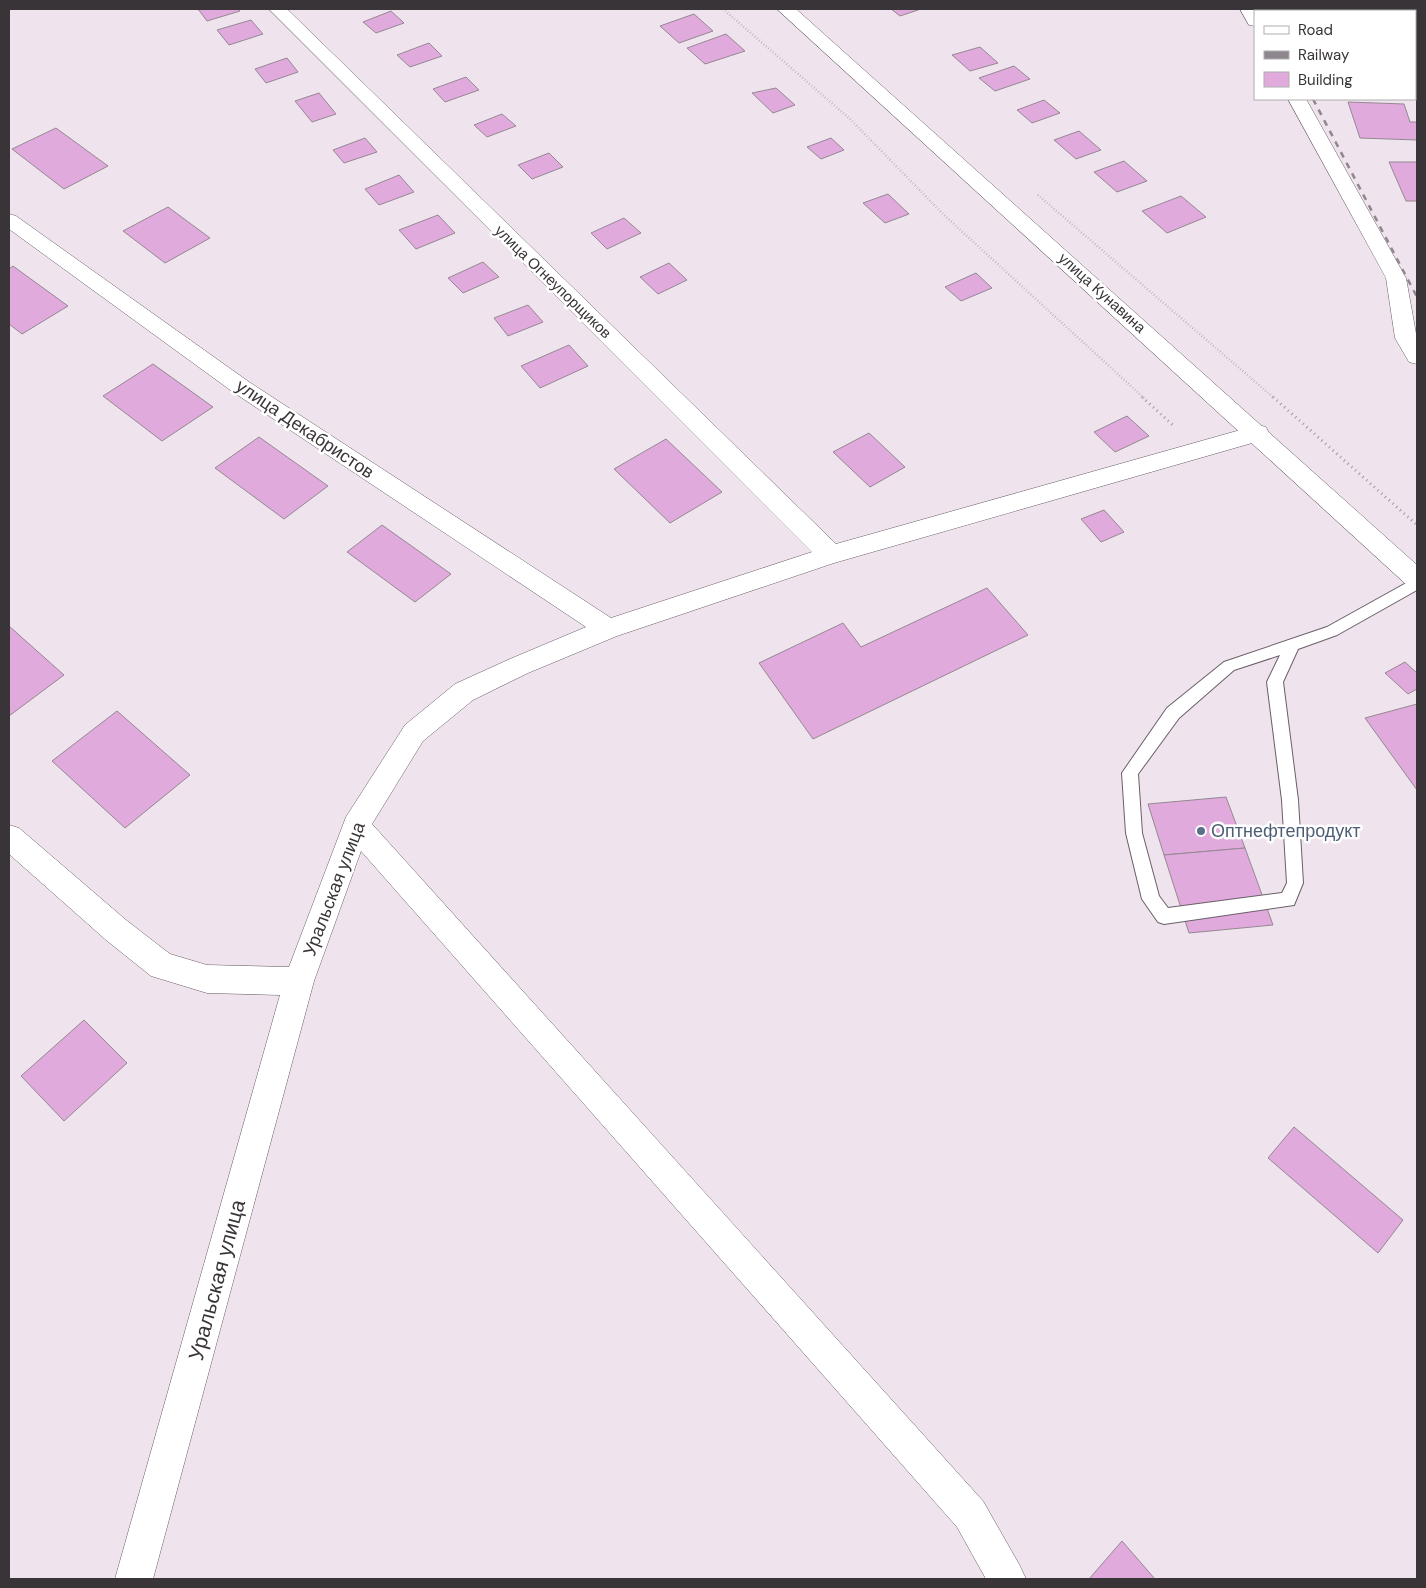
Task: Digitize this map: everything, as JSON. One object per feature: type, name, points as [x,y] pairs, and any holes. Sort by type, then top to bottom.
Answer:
[{"type":"street","name":"улица Огнеупорщиков","points":[[277,9],[831,555]]},
{"type":"street","name":"улица Кунавина","points":[[786,9],[1417,579]]},
{"type":"street","points":[[1299,100],[1396,278],[1406,338],[1417,357]]},
{"type":"street","name":"улица Декабристов","points":[[9,220],[242,387],[608,629]]},
{"type":"street","name":"Уральская улица","points":[[134,1579],[299,981],[356,826],[414,733],[464,692],[519,666],[608,629],[831,555],[1258,434]]},
{"type":"street","points":[[356,826],[970,1514],[1007,1579]]},
{"type":"street","points":[[9,838],[109,924],[162,966],[208,980],[299,981]]},
{"type":"lane","points":[[1293,644],[1275,682],[1290,800],[1295,883],[1288,900],[1164,916],[1151,898],[1134,833],[1130,773],[1174,713],[1229,666],[1293,644],[1332,631],[1417,583]]},
{"type":"path","points":[[723,9],[850,119],[944,215],[1200,451]]},
{"type":"path","points":[[1033,190],[1230,359],[1417,525]]},
{"type":"building","points":[[198,9],[238,9],[240,11],[207,21]]},
{"type":"building","points":[[891,9],[921,9],[900,16]]},
{"type":"building","points":[[1363,9],[1364,10],[1309,10]]},
{"type":"building","points":[[391,11],[404,23],[376,33],[363,22]]},
{"type":"building","points":[[694,14],[713,31],[679,43],[660,26]]},
{"type":"building","points":[[251,20],[263,34],[229,45],[217,30]]},
{"type":"building","points":[[726,34],[745,51],[705,64],[687,48]]},
{"type":"building","points":[[429,43],[442,56],[410,67],[397,55]]},
{"type":"building","points":[[980,47],[998,63],[970,71],[952,55]]},
{"type":"building","points":[[287,58],[298,72],[266,83],[255,69]]},
{"type":"building","points":[[1014,66],[1030,79],[995,91],[979,78]]},
{"type":"building","points":[[466,77],[479,90],[445,102],[433,89]]},
{"type":"building","points":[[776,88],[795,105],[773,113],[752,93]]},
{"type":"building","points":[[319,93],[336,114],[312,122],[295,101]]},
{"type":"building","points":[[1044,100],[1060,113],[1032,123],[1017,110]]},
{"type":"building","points":[[1348,102],[1404,104],[1410,122],[1417,122],[1417,140],[1360,138]]},
{"type":"building","points":[[502,114],[516,126],[487,137],[474,125]]},
{"type":"building","points":[[56,128],[108,166],[64,189],[12,149]]},
{"type":"building","points":[[1079,131],[1101,150],[1076,159],[1054,140]]},
{"type":"building","points":[[365,138],[377,152],[344,163],[333,150]]},
{"type":"building","points":[[831,138],[844,150],[821,159],[807,147]]},
{"type":"building","points":[[549,153],[563,167],[532,179],[518,165]]},
{"type":"building","points":[[1124,161],[1147,181],[1117,192],[1094,172]]},
{"type":"building","points":[[1389,162],[1417,162],[1417,201],[1406,201]]},
{"type":"building","points":[[399,175],[414,192],[379,205],[365,189]]},
{"type":"building","points":[[888,194],[909,214],[885,223],[863,203]]},
{"type":"building","points":[[1181,196],[1206,217],[1167,233],[1142,211]]},
{"type":"building","points":[[168,207],[210,238],[165,263],[123,231]]},
{"type":"building","points":[[438,215],[455,233],[416,249],[399,230]]},
{"type":"building","points":[[624,218],[641,233],[607,249],[591,233]]},
{"type":"building","points":[[483,262],[499,277],[463,293],[448,278]]},
{"type":"building","points":[[669,263],[687,280],[658,294],[640,277]]},
{"type":"building","points":[[13,266],[68,306],[22,334],[9,324],[9,269]]},
{"type":"building","points":[[976,273],[992,288],[961,301],[945,287]]},
{"type":"building","points":[[528,305],[543,322],[508,336],[494,318]]},
{"type":"building","points":[[569,345],[588,366],[540,388],[521,366]]},
{"type":"building","points":[[153,364],[213,407],[162,441],[103,396]]},
{"type":"building","points":[[1127,416],[1149,436],[1115,452],[1094,432]]},
{"type":"building","points":[[869,433],[905,467],[870,487],[833,452]]},
{"type":"building","points":[[259,437],[328,486],[284,519],[215,468]]},
{"type":"building","points":[[666,439],[722,492],[670,523],[614,469]]},
{"type":"building","points":[[1104,510],[1124,532],[1101,542],[1081,519]]},
{"type":"building","points":[[382,525],[451,574],[415,602],[347,552]]},
{"type":"building","points":[[987,588],[1028,635],[813,739],[759,663],[843,623],[861,647]]},
{"type":"building","points":[[9,626],[64,675],[9,716]]},
{"type":"building","points":[[1405,662],[1417,673],[1417,689],[1408,694],[1385,673]]},
{"type":"building","points":[[1417,704],[1417,790],[1365,718]]},
{"type":"building","points":[[117,711],[190,775],[125,828],[52,761]]},
{"type":"building","points":[[1226,797],[1245,848],[1164,855],[1148,804]]},
{"type":"building","points":[[1245,848],[1273,925],[1189,933],[1164,855]]},
{"type":"building","points":[[84,1020],[127,1063],[64,1121],[21,1076]]},
{"type":"building","points":[[1294,1127],[1403,1220],[1378,1253],[1268,1158]]},
{"type":"building","points":[[1122,1541],[1155,1579],[1089,1579]]},
{"type":"railway","points":[[1314,100],[1417,297]]},
{"type":"place","name":"Оптнефтепродукт","points":[[1201,831]]}]
